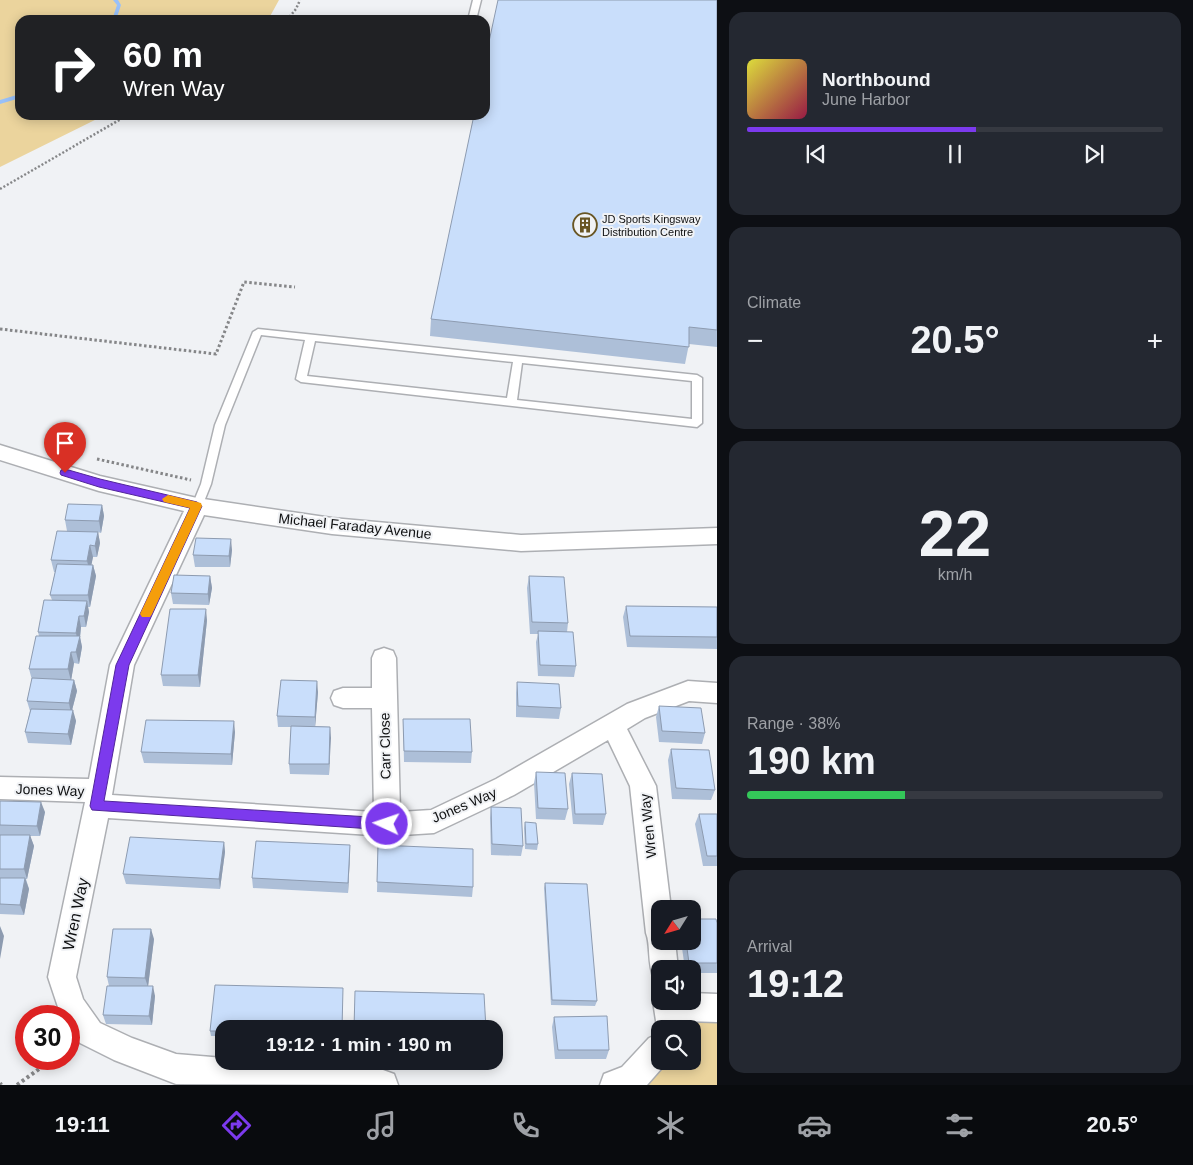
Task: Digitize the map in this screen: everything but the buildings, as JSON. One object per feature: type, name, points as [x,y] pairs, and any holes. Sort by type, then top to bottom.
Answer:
[{"type":"street","name":"Michael Faraday Avenue","points":[[0,452],[99,483],[197,506],[332,526],[521,543],[717,536]]},
{"type":"street","name":"Wren Way","points":[[197,506],[122,665],[98,799],[62,977],[71,1006],[90,1033],[125,1050],[176,1069],[383,1085]]},
{"type":"street","name":"Carr Close","points":[[384,658],[387,824]]},
{"type":"street","name":"Jones Way","points":[[0,788],[98,799],[387,824],[434,821],[505,787],[636,711],[688,691],[717,693]]},
{"type":"street","name":"Carr Close","points":[[343,698],[384,698]]},
{"type":"street","name":"Wren Way","points":[[613,724],[644,786],[656,900]]},
{"type":"street","points":[[669,1012],[717,1008]]},
{"type":"street","points":[[615,1085],[632,1079],[651,1058]]},
{"type":"lane","points":[[473,15],[477,0]]},
{"type":"lane","points":[[197,506],[206,484],[220,425],[258,332],[311,337],[697,378],[697,423],[301,378],[311,337]]},
{"type":"lane","points":[[512,402],[518,359]]},
{"type":"path","points":[[290,15],[300,0]]},
{"type":"path","points":[[0,189],[119,120]]},
{"type":"path","points":[[0,330],[216,354],[244,282],[295,287]]},
{"type":"path","points":[[91,458],[206,484]]},
{"type":"path","points":[[17,1085],[38,1070]]},
{"type":"shaded area","points":[[0,0],[279,0],[271,15],[15,15],[15,120],[95,120],[0,167]]},
{"type":"shaded area","points":[[677,1013],[717,1014],[717,1085],[637,1085],[652,1070],[701,1070],[701,1020],[677,1020]]},
{"type":"waterway","points":[[115,0],[119,5],[116,15]]},
{"type":"waterway","points":[[0,102],[15,98]]},
{"type":"slow traffic","points":[[146,614],[197,506],[168,499]]},
{"type":"place","name":"JD Sports Kingsway Distribution Centre","points":[[585,225]]},
{"type":"route","points":[[65,473],[197,506],[122,665],[97,806],[387,824]]}]
